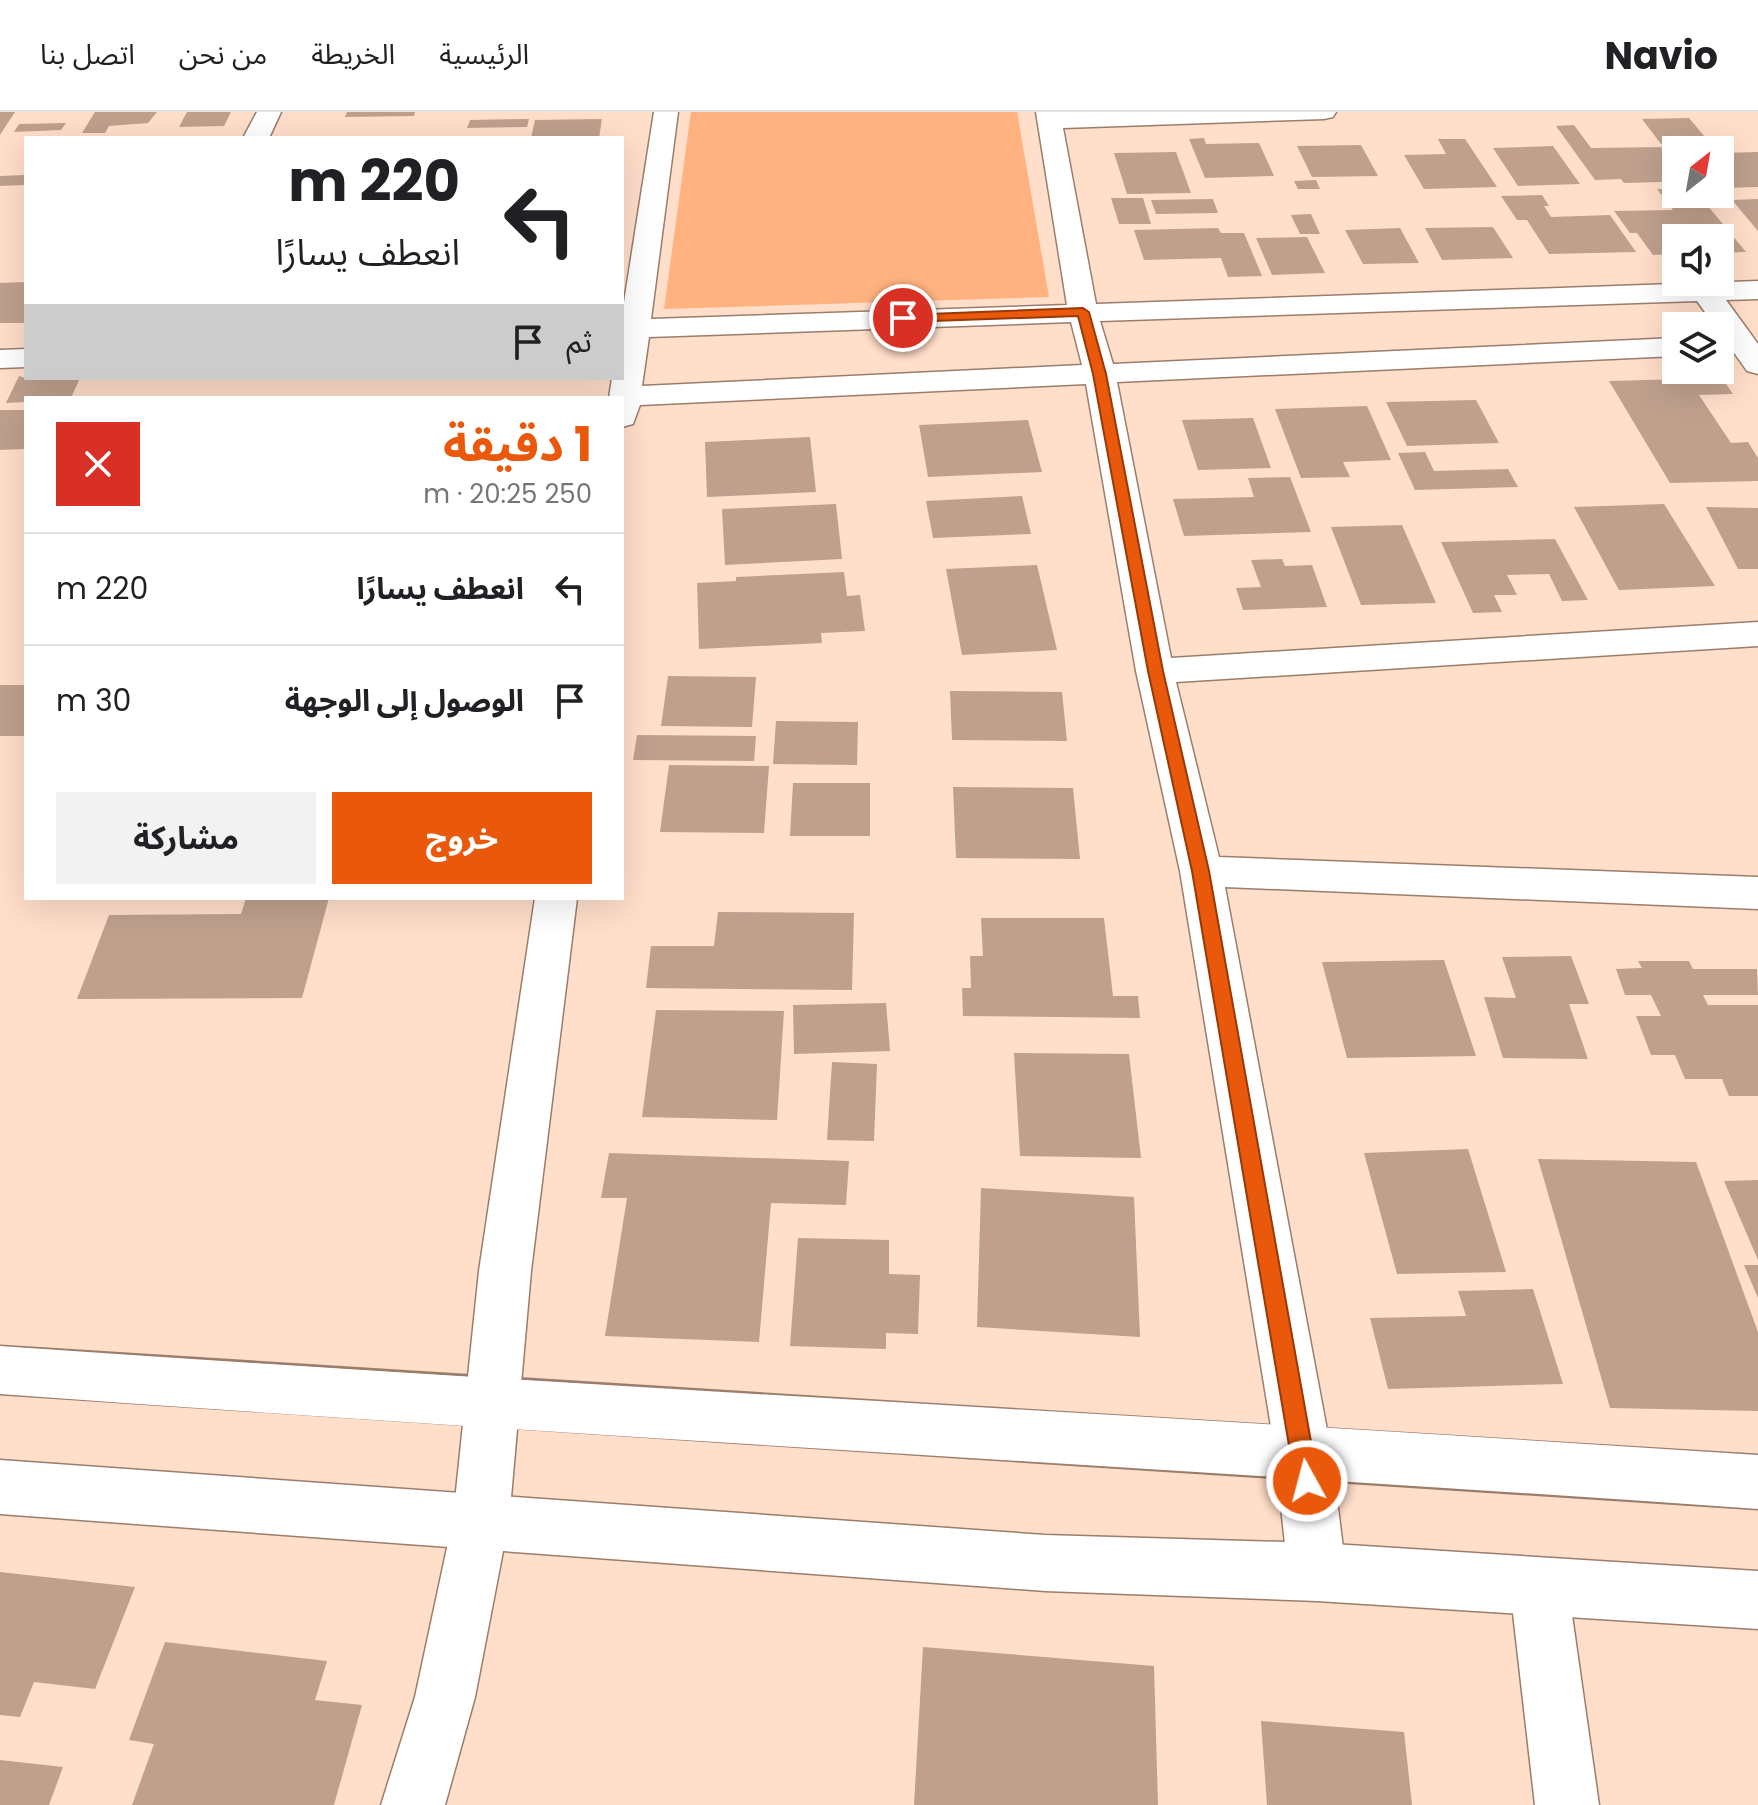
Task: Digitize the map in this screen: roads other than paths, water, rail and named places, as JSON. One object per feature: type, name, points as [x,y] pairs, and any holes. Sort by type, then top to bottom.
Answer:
[{"type":"street","points":[[257,136],[269,112]]},
{"type":"street","points":[[624,396],[628,328],[666,112]]},
{"type":"street","points":[[1317,1572],[1303,1451],[1201,871],[1155,671],[1100,374],[1083,312],[1049,117],[1324,112]]},
{"type":"street","points":[[1734,291],[1758,290]]},
{"type":"street","points":[[628,328],[1662,293]]},
{"type":"street","points":[[1708,296],[1745,350]]},
{"type":"street","points":[[624,406],[1100,374],[1662,348]]},
{"type":"street","points":[[0,359],[24,358]]},
{"type":"street","points":[[1155,671],[1758,634]]},
{"type":"street","points":[[1201,871],[1758,893]]},
{"type":"street","points":[[413,1805],[445,1697],[481,1520],[505,1271],[556,900]]},
{"type":"street","points":[[0,1370],[491,1405],[1303,1451],[1758,1482]]},
{"type":"street","points":[[0,1487],[1045,1563],[1317,1572],[1758,1600]]},
{"type":"street","points":[[1539,1587],[1567,1805]]}]
